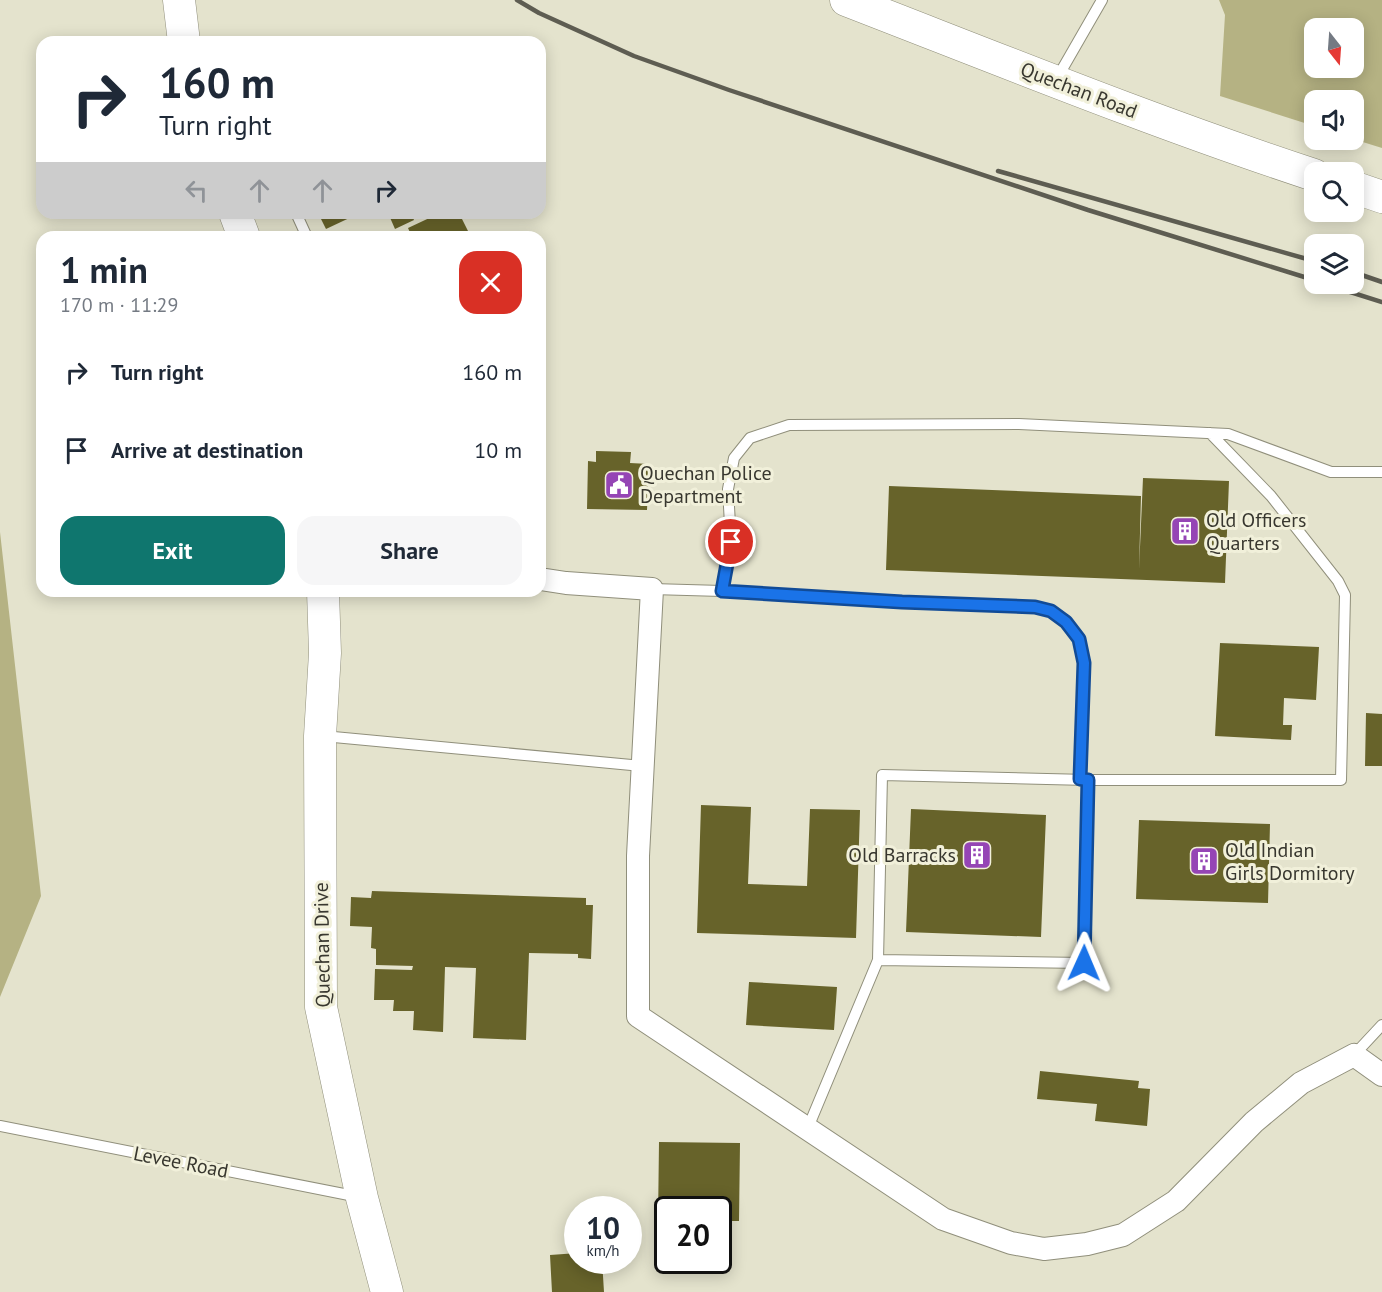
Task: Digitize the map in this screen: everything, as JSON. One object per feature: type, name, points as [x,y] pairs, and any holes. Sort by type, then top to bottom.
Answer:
[{"type":"street","points":[[179,0],[183,36]]},
{"type":"street","name":"Quechan Road","points":[[846,0],[1056,81],[1304,172]]},
{"type":"street","points":[[1364,191],[1382,197]]},
{"type":"street","points":[[546,580],[652,589],[638,856],[638,1016],[943,1219],[1011,1243],[1044,1249],[1087,1244],[1124,1235],[1176,1201],[1254,1122],[1301,1083],[1354,1055],[1382,1075]]},
{"type":"street","name":"Quechan Drive","points":[[323,597],[325,653],[320,736],[321,1007],[362,1198],[387,1292]]},
{"type":"lane","points":[[1056,81],[1102,0]]},
{"type":"lane","points":[[722,591],[731,542],[728,489],[734,458],[750,438],[789,425],[1019,424],[1228,434],[1331,472],[1382,472]]},
{"type":"lane","points":[[807,1130],[878,960],[882,775],[1341,780],[1346,595],[1338,581],[1270,496],[1210,433]]},
{"type":"lane","points":[[652,589],[1035,607],[1051,611],[1066,622],[1079,639],[1084,663],[1084,963],[878,960]]},
{"type":"lane","points":[[320,736],[642,766]]},
{"type":"lane","points":[[1354,1055],[1382,1024]]},
{"type":"lane","name":"Levee Road","points":[[0,1126],[362,1198]]},
{"type":"shaded area","points":[[1219,0],[1382,0],[1382,148],[1364,142],[1364,90],[1304,90],[1304,123],[1220,96],[1225,15]]},
{"type":"shaded area","points":[[0,532],[41,896],[0,997]]},
{"type":"building","points":[[321,219],[347,219],[326,229]]},
{"type":"building","points":[[391,219],[414,219],[414,220],[395,229]]},
{"type":"building","points":[[427,219],[462,219],[468,231],[409,231],[408,228]]},
{"type":"building","points":[[596,451],[631,452],[630,463],[649,464],[647,510],[587,509],[588,461],[596,462]]},
{"type":"building","points":[[1143,478],[1229,481],[1225,583],[886,570],[889,486],[1141,496],[1139,570]]},
{"type":"building","points":[[1220,643],[1319,647],[1316,700],[1284,698],[1283,725],[1292,725],[1291,740],[1215,736]]},
{"type":"building","points":[[1366,713],[1382,714],[1382,766],[1365,766]]},
{"type":"building","points":[[701,805],[751,807],[748,884],[807,886],[810,809],[860,810],[856,938],[697,933]]},
{"type":"building","name":"Old Barracks","points":[[911,809],[1046,815],[1041,937],[906,932]]},
{"type":"building","name":"Old Indian Girls Dormitory","points":[[1139,820],[1270,824],[1268,903],[1136,899]]},
{"type":"building","points":[[372,891],[586,898],[586,905],[593,905],[591,959],[578,958],[578,954],[529,953],[526,1040],[473,1038],[476,968],[445,967],[443,1032],[413,1030],[414,1011],[393,1011],[394,1000],[374,1000],[375,969],[412,970],[413,966],[376,965],[376,949],[371,948],[372,927],[350,926],[351,897],[371,898]]},
{"type":"building","points":[[749,982],[837,987],[834,1030],[746,1025]]},
{"type":"building","points":[[1040,1071],[1139,1081],[1138,1088],[1150,1089],[1147,1126],[1095,1121],[1097,1104],[1037,1099]]},
{"type":"building","points":[[659,1142],[740,1143],[739,1221],[732,1221],[732,1196],[658,1196]]},
{"type":"building","points":[[564,1254],[564,1274],[603,1274],[604,1292],[552,1292],[550,1255]]},
{"type":"railway","points":[[517,0],[539,13],[634,56],[729,90],[1088,210],[1304,277]]},
{"type":"railway","points":[[998,171],[1304,258]]},
{"type":"railway","points":[[1364,276],[1382,282]]},
{"type":"railway","points":[[1357,294],[1382,302]]},
{"type":"place","name":"Quechan Police Department","points":[[619,485]]},
{"type":"place","name":"Old Officers Quarters","points":[[1185,531]]},
{"type":"place","name":"Old Barracks","points":[[977,855]]},
{"type":"place","name":"Old Indian Girls Dormitory","points":[[1204,861]]},
{"type":"route","points":[[731,542],[722,591],[1035,607],[1051,611],[1066,622],[1079,639],[1084,663],[1080,779],[1088,780],[1084,963]]}]
